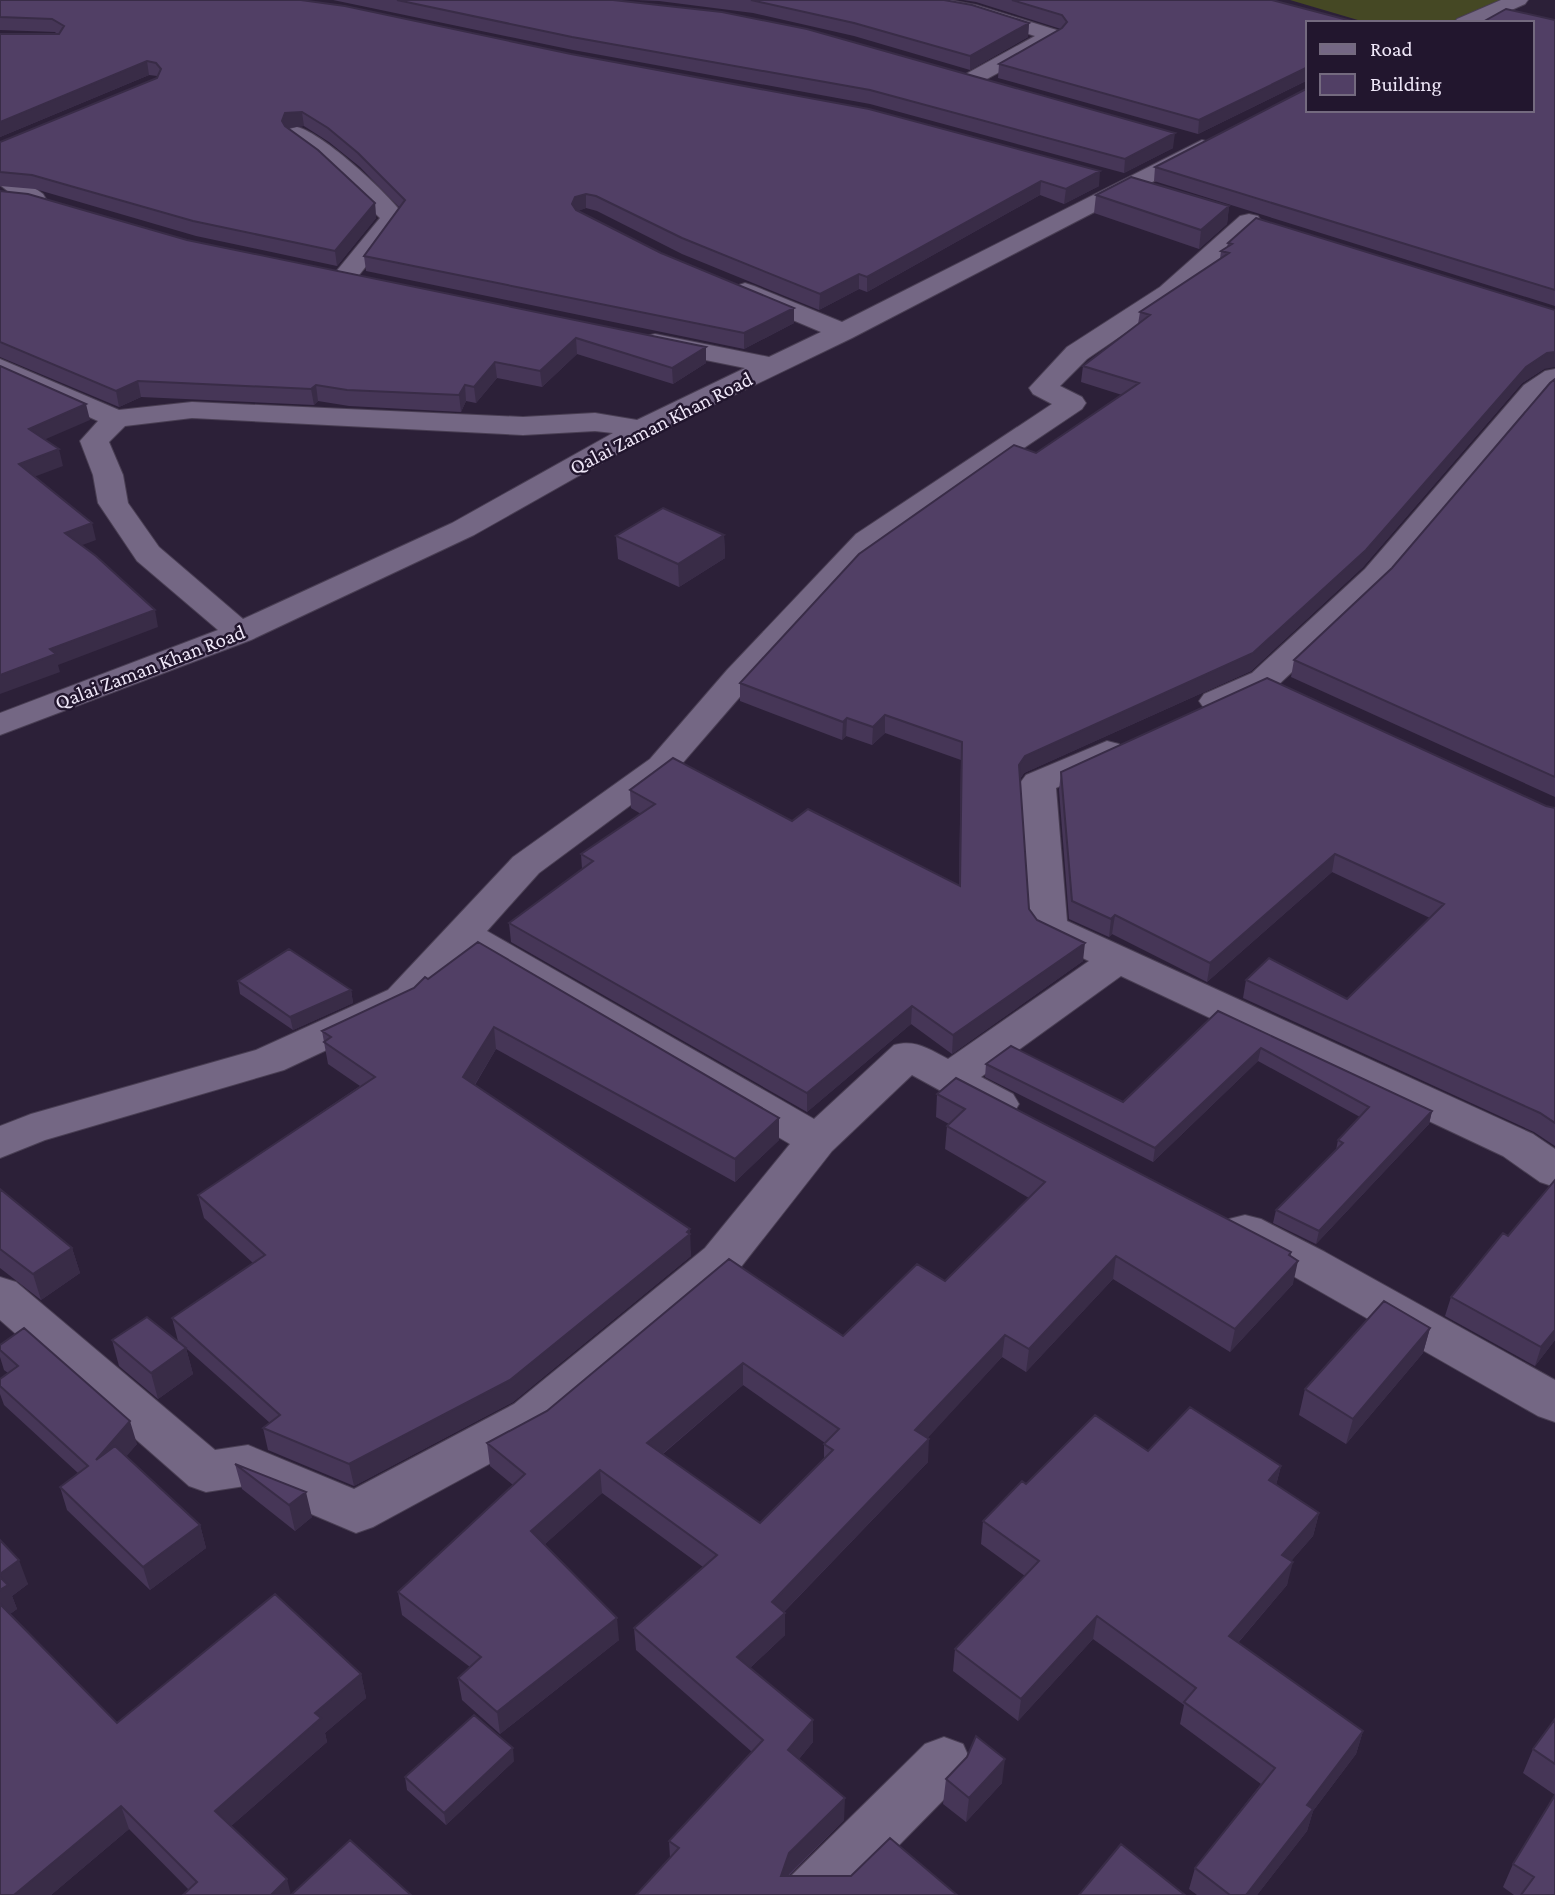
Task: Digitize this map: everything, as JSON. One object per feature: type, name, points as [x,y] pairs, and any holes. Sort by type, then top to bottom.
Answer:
[{"type":"street","points":[[916,0],[976,11],[1053,34],[974,79]]},
{"type":"street","points":[[1469,21],[1518,0]]},
{"type":"street","points":[[948,72],[999,86]]},
{"type":"street","points":[[297,134],[330,157],[393,217],[344,279]]},
{"type":"street","name":"Qalai Zaman Khan Road","points":[[0,724],[240,633],[463,529],[641,429],[843,332],[1129,183],[1202,140]]},
{"type":"street","points":[[0,174],[34,200]]},
{"type":"street","points":[[0,196],[34,200],[60,207]]},
{"type":"street","points":[[0,1143],[31,1129],[270,1060],[402,999],[526,865],[663,766],[739,677],[867,540],[1072,403],[1043,388],[1077,353],[1169,292],[1249,221]]},
{"type":"street","points":[[318,273],[371,284]]},
{"type":"street","points":[[721,281],[843,332]]},
{"type":"street","points":[[628,337],[774,366]]},
{"type":"street","points":[[0,367],[116,419],[192,410],[523,426],[595,422],[641,429]]},
{"type":"street","points":[[1189,714],[1277,685],[1376,576],[1534,391],[1555,377]]},
{"type":"street","points":[[116,419],[94,441],[108,475],[113,503],[148,554],[240,633]]},
{"type":"street","points":[[1139,737],[1038,783],[1049,927],[1518,1145],[1555,1171]]},
{"type":"street","points":[[462,933],[817,1140]]},
{"type":"street","points":[[949,1079],[1119,959]]},
{"type":"street","points":[[0,1294],[206,1472],[248,1465],[356,1512],[531,1418],[721,1260],[817,1140],[908,1055],[1036,1124]]},
{"type":"street","points":[[1210,1213],[1309,1264],[1555,1403]]},
{"type":"street","points":[[811,1895],[944,1762]]},
{"type":"green space","points":[[1290,0],[1518,0],[1469,21],[1361,21]]},
{"type":"building","points":[[0,0],[301,0],[345,6],[571,54],[869,109],[1100,171],[1066,189],[1041,181],[867,277],[859,274],[820,294],[682,238],[596,196],[586,194],[575,197],[572,204],[576,210],[661,253],[794,308],[744,333],[364,256],[405,200],[358,153],[328,128],[302,112],[285,113],[282,121],[285,126],[318,150],[375,203],[335,251],[193,221],[32,175],[0,172],[0,142],[157,78],[161,69],[156,63],[147,61],[0,122],[0,34],[59,34],[64,26],[52,19],[0,17]]},
{"type":"building","points":[[397,0],[613,0],[722,12],[807,29],[1175,133],[1125,159],[870,90],[572,37]]},
{"type":"building","points":[[751,0],[944,0],[972,5],[1029,23],[970,56],[854,23]]},
{"type":"building","points":[[1012,0],[1272,0],[1351,21],[1306,21],[1306,68],[1199,120],[999,64],[1062,28],[1067,22],[1062,15]]},
{"type":"building","points":[[1506,9],[1555,20],[1555,290],[1155,167],[1306,89],[1306,112],[1534,112],[1534,21],[1485,21]]},
{"type":"building","points":[[1131,177],[1229,206],[1201,230],[1096,195]]},
{"type":"building","points":[[0,191],[28,194],[187,240],[706,347],[672,368],[576,338],[540,371],[495,362],[474,387],[465,385],[459,395],[347,390],[316,385],[311,389],[138,381],[116,391],[0,342]]},
{"type":"building","points":[[1256,218],[1555,310],[1555,352],[1547,353],[1526,367],[1366,550],[1253,653],[1025,756],[1019,765],[1029,909],[1037,920],[1085,943],[953,1035],[912,1006],[807,1093],[509,923],[593,861],[581,854],[655,804],[630,790],[673,758],[792,821],[808,809],[960,886],[962,742],[885,715],[873,727],[847,718],[843,722],[740,683],[859,554],[1014,445],[1036,453],[1139,383],[1083,366],[1150,315],[1140,312],[1229,253],[1221,251],[1232,244],[1228,243]]},
{"type":"building","points":[[0,366],[86,404],[29,429],[59,449],[19,464],[92,523],[65,533],[96,556],[155,610],[50,649],[56,654],[0,675]]},
{"type":"building","points":[[1555,379],[1555,777],[1294,660],[1392,568]]},
{"type":"building","points":[[663,508],[724,535],[678,564],[616,536]]},
{"type":"building","points":[[1267,678],[1555,808],[1555,1123],[1540,1113],[1246,980],[1269,958],[1347,999],[1444,904],[1335,854],[1210,963],[1115,915],[1111,919],[1072,901],[1061,772]]},
{"type":"building","points":[[478,942],[779,1118],[735,1159],[494,1027],[463,1077],[690,1229],[687,1232],[690,1234],[510,1380],[349,1464],[263,1428],[280,1415],[172,1318],[265,1255],[198,1195],[375,1077],[324,1042],[331,1037],[322,1031],[414,988],[425,977],[428,979]]},
{"type":"building","points":[[289,949],[351,990],[290,1017],[238,981]]},
{"type":"building","points":[[1218,1011],[1432,1111],[1319,1231],[1276,1210],[1343,1143],[1338,1140],[1369,1107],[1261,1048],[1155,1148],[986,1064],[1011,1046],[1123,1102]]},
{"type":"building","points":[[956,1078],[1291,1252],[1289,1255],[1298,1261],[1235,1329],[1116,1256],[1029,1349],[1005,1335],[915,1430],[929,1439],[772,1602],[785,1613],[737,1657],[813,1720],[788,1750],[845,1798],[789,1853],[781,1876],[851,1876],[890,1838],[957,1895],[636,1895],[679,1848],[669,1841],[763,1740],[634,1628],[717,1555],[600,1470],[531,1531],[617,1618],[497,1712],[458,1678],[481,1657],[398,1592],[525,1474],[487,1443],[547,1411],[729,1259],[843,1336],[917,1264],[945,1281],[1045,1182],[947,1126],[965,1109],[937,1094]],"holes":[[[743,1363],[839,1429],[824,1444],[833,1450],[760,1523],[647,1443]]]},
{"type":"building","points":[[1555,1180],[1555,1330],[1541,1347],[1451,1297],[1503,1233],[1508,1236]]},
{"type":"building","points":[[0,1189],[72,1248],[33,1274],[0,1249]]},
{"type":"building","points":[[1384,1301],[1430,1328],[1353,1419],[1305,1389]]},
{"type":"building","points":[[147,1317],[186,1348],[151,1373],[112,1340]]},
{"type":"building","points":[[24,1328],[130,1421],[96,1460],[115,1446],[200,1525],[143,1567],[60,1487],[88,1466],[0,1386],[0,1379],[18,1366],[0,1350],[0,1345]]},
{"type":"building","points":[[1190,1407],[1281,1466],[1269,1480],[1319,1513],[1282,1555],[1293,1562],[1229,1636],[1363,1731],[1307,1805],[1313,1809],[1246,1895],[1230,1895],[1195,1868],[1275,1768],[1184,1702],[1196,1688],[1097,1616],[1021,1699],[955,1649],[1039,1561],[983,1521],[1022,1481],[1026,1484],[1095,1415],[1148,1451]]},
{"type":"building","points":[[235,1464],[306,1492],[289,1505]]},
{"type":"building","points":[[0,1540],[19,1560],[0,1574]]},
{"type":"building","points":[[0,1577],[8,1585],[0,1590]]},
{"type":"building","points":[[275,1594],[361,1674],[315,1713],[321,1718],[215,1811],[287,1879],[271,1895],[183,1895],[197,1882],[121,1806],[14,1895],[0,1895],[0,1604],[117,1723]]},
{"type":"building","points":[[474,1715],[513,1748],[444,1813],[405,1777]]},
{"type":"building","points":[[1555,1719],[1555,1764],[1533,1749]]},
{"type":"building","points":[[976,1736],[1005,1759],[969,1798],[946,1779],[967,1757]]},
{"type":"building","points":[[1555,1795],[1555,1895],[1521,1895],[1534,1877],[1513,1864]]},
{"type":"building","points":[[350,1840],[411,1895],[291,1895]]},
{"type":"building","points":[[1121,1844],[1185,1895],[1079,1895]]}]
